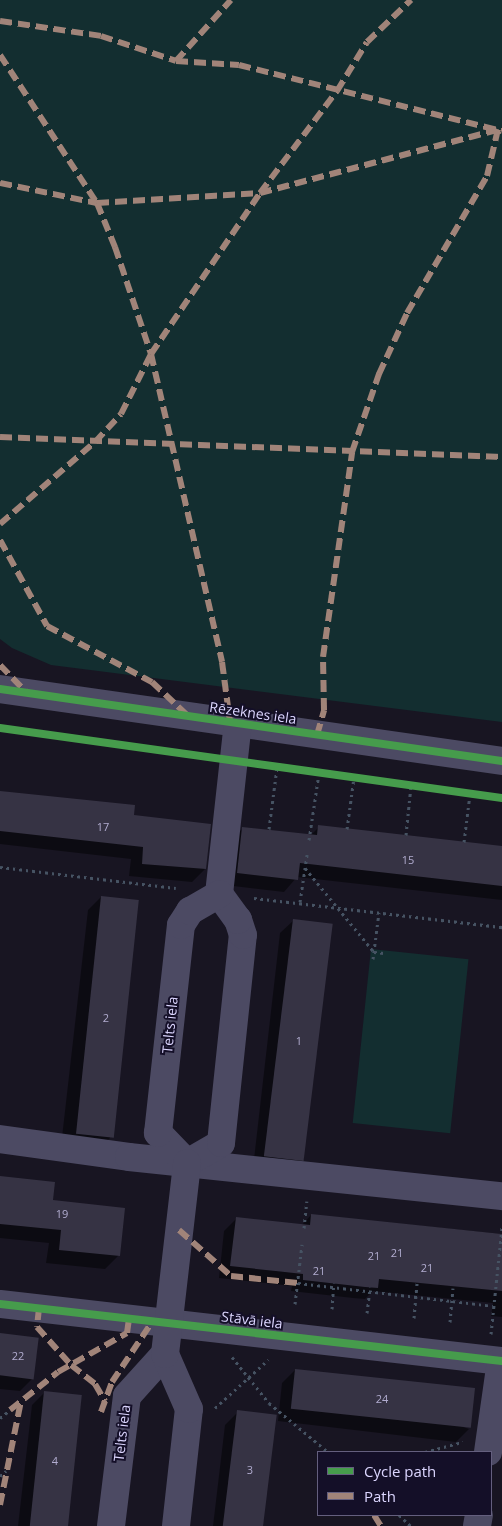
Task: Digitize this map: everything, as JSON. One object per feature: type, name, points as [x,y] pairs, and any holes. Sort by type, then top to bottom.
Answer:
[{"type":"street","name":"Rēzeknes iela","points":[[0,689],[502,761]]},
{"type":"street","points":[[187,1163],[221,1143],[243,935],[231,895],[234,760],[238,723]]},
{"type":"street","name":"Telts iela","points":[[187,1163],[158,1133],[181,925],[190,911],[231,895]]},
{"type":"street","points":[[0,1139],[187,1163],[502,1196]]},
{"type":"street","points":[[176,1526],[189,1409],[164,1354],[187,1163]]},
{"type":"street","name":"Stāvā iela","points":[[0,1304],[502,1361]]},
{"type":"street","name":"Telts iela","points":[[111,1526],[127,1396],[164,1354]]},
{"type":"street","points":[[489,1443],[502,1361]]},
{"type":"path","points":[[234,760],[281,767],[269,830]]},
{"type":"path","points":[[309,840],[314,772],[327,774]]},
{"type":"path","points":[[345,776],[363,779]]},
{"type":"path","points":[[347,829],[354,778]]},
{"type":"path","points":[[402,784],[421,787]]},
{"type":"path","points":[[406,835],[411,786]]},
{"type":"path","points":[[460,793],[474,795],[464,842]]},
{"type":"path","points":[[300,902],[307,855]]},
{"type":"path","points":[[0,867],[180,888]]},
{"type":"path","points":[[305,868],[374,952],[384,953]]},
{"type":"path","points":[[231,895],[502,927]]},
{"type":"path","points":[[373,959],[379,912]]},
{"type":"path","points":[[491,1327],[502,1228]]},
{"type":"path","points":[[296,1304],[302,1244]]},
{"type":"path","points":[[298,1283],[370,1289],[416,1297],[493,1306]]},
{"type":"path","points":[[414,1318],[417,1283]]},
{"type":"path","points":[[332,1309],[334,1285]]},
{"type":"path","points":[[450,1322],[453,1288]]},
{"type":"path","points":[[367,1313],[370,1289]]},
{"type":"path","points":[[208,1327],[269,1403],[327,1451]]},
{"type":"path","points":[[215,1408],[294,1337]]},
{"type":"path","points":[[0,1418],[10,1410]]},
{"type":"path","points":[[432,1451],[489,1443]]},
{"type":"path","points":[[0,1476],[6,1471]]},
{"type":"path","points":[[400,1516],[411,1526]]},
{"type":"green space","points":[[0,0],[502,0],[502,722],[51,665],[12,648],[0,639]]},
{"type":"green space","points":[[371,949],[468,959],[450,1133],[353,1123]]},
{"type":"building","points":[[0,791],[135,805],[134,815],[211,824],[206,869],[142,864],[143,847],[0,831]]},
{"type":"building","points":[[318,825],[502,846],[502,886],[300,863],[298,880],[237,873],[242,827],[317,835]]},
{"type":"building","points":[[101,896],[139,900],[114,1138],[76,1134]]},
{"type":"building","points":[[293,919],[333,924],[304,1161],[264,1156]]},
{"type":"building","points":[[0,1176],[55,1182],[53,1200],[125,1208],[120,1256],[59,1250],[61,1230],[0,1224]]},
{"type":"building","points":[[311,1214],[502,1234],[502,1291],[379,1279],[378,1288],[365,1287],[303,1280],[303,1274],[230,1266],[236,1217],[310,1225]]},
{"type":"building","points":[[0,1333],[39,1338],[34,1379],[0,1375]]},
{"type":"building","points":[[295,1369],[475,1388],[471,1428],[291,1409]]},
{"type":"building","points":[[44,1391],[82,1395],[68,1526],[30,1526]]},
{"type":"building","points":[[237,1410],[277,1415],[263,1526],[223,1526]]},
{"type":"marked path","points":[[176,61],[231,0]]},
{"type":"marked path","points":[[0,524],[95,442],[121,414],[151,354],[260,193],[337,91],[367,42],[411,0]]},
{"type":"marked path","points":[[0,21],[101,36],[176,61],[239,65],[502,131]]},
{"type":"marked path","points":[[0,55],[97,203],[115,247],[151,354],[222,662],[230,722]]},
{"type":"marked path","points":[[317,735],[324,710],[323,657],[352,452],[379,374],[407,313],[487,176],[498,129]]},
{"type":"marked path","points":[[0,183],[97,203],[260,193],[497,130]]},
{"type":"marked path","points":[[0,437],[502,457]]},
{"type":"marked path","points":[[0,540],[47,626],[152,682],[187,715]]},
{"type":"marked path","points":[[0,665],[26,692]]},
{"type":"marked path","points":[[179,1230],[231,1276],[298,1283]]},
{"type":"marked path","points":[[39,1308],[37,1327],[71,1365],[95,1384],[105,1401]]},
{"type":"marked path","points":[[10,1410],[58,1372],[127,1333],[129,1319]]},
{"type":"marked path","points":[[101,1412],[112,1382],[152,1322]]},
{"type":"marked path","points":[[0,1505],[21,1401]]},
{"type":"marked path","points":[[375,1516],[381,1526]]},
{"type":"cycle path","points":[[0,689],[502,761]]},
{"type":"cycle path","points":[[0,728],[502,798]]},
{"type":"cycle path","points":[[0,1304],[502,1361]]}]
